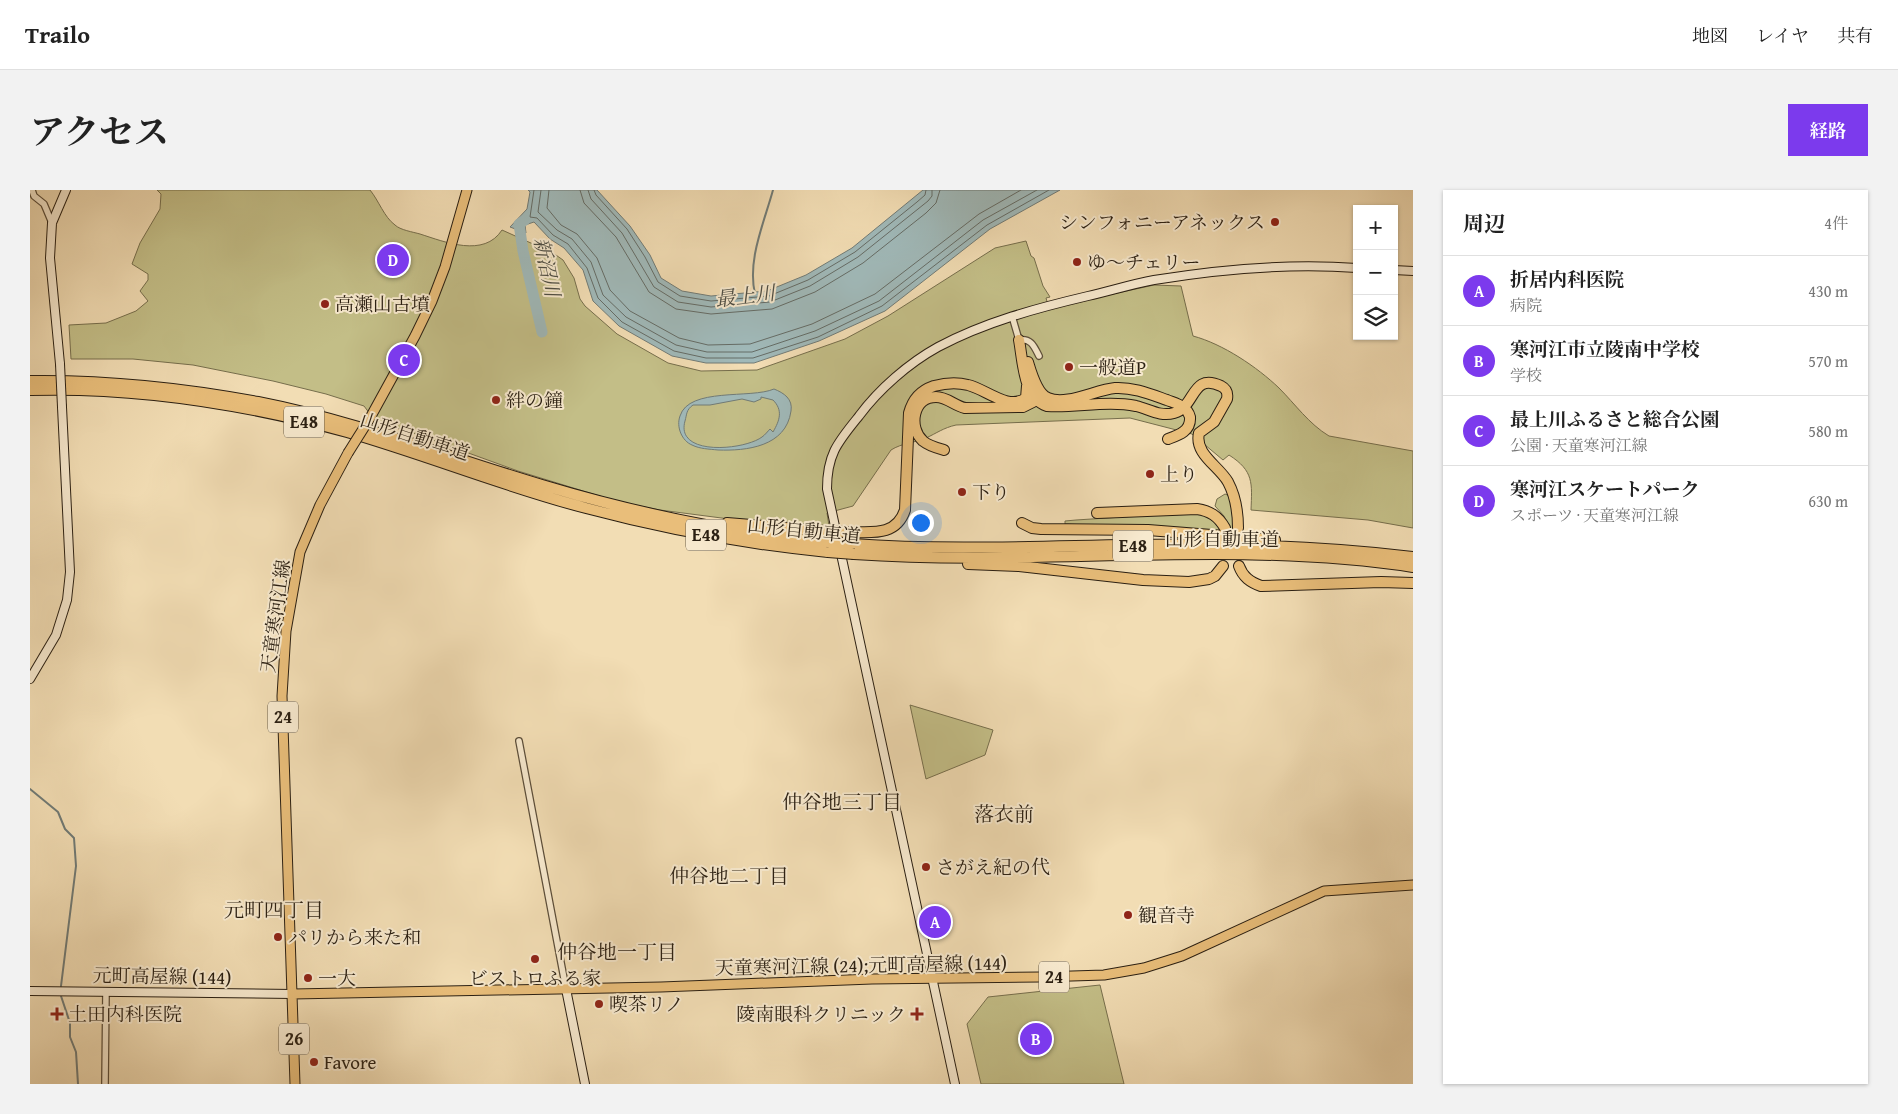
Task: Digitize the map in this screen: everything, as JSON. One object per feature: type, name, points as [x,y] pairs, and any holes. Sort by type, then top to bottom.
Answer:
[{"type":"highway","points":[[944,450],[924,441],[916,430],[914,424],[916,411],[924,401],[936,397],[965,408],[1023,407],[1030,405],[1036,399],[1036,390],[1030,369],[1019,340]]},
{"type":"highway","points":[[649,514],[734,524],[848,532],[884,532],[895,527],[903,518],[905,510],[909,413],[911,405],[920,393],[932,387],[955,383],[970,385],[1003,400],[1024,400],[1027,395],[1027,382],[1019,340]]},
{"type":"highway","points":[[1030,369],[1042,393],[1049,399],[1069,399],[1110,389],[1125,388],[1140,391],[1184,407],[1190,417],[1189,426],[1180,434],[1168,439]]},
{"type":"highway","name":"山形自動車道","points":[[30,381],[100,382],[144,386],[260,402],[351,425],[567,498],[585,508],[682,531],[731,540],[966,558],[1246,555],[1328,558],[1413,568]]},
{"type":"highway","points":[[1027,382],[1036,399],[1047,406],[1127,405],[1162,414],[1175,413],[1184,407],[1198,387],[1206,383],[1211,382],[1224,388],[1227,391],[1227,399],[1214,422],[1199,433],[1199,442],[1202,453],[1223,474],[1231,487],[1238,510],[1238,528]]},
{"type":"highway","name":"山形自動車道","points":[[30,390],[100,391],[171,398],[258,412],[347,432],[567,498],[584,497],[649,514],[827,547]]},
{"type":"highway","points":[[1097,513],[1197,509],[1211,512],[1225,528]]},
{"type":"highway","points":[[1022,523],[1032,528],[1040,529],[1148,530],[1278,540],[1358,548],[1384,554]]},
{"type":"highway","name":"山形自動車道","points":[[853,549],[1230,545],[1325,549],[1413,557]]},
{"type":"highway","points":[[853,549],[887,560],[1019,566],[1110,577],[1179,582],[1204,581],[1215,576],[1223,566]]},
{"type":"highway","points":[[1239,566],[1241,572],[1249,581],[1261,586],[1381,582],[1413,583]]},
{"type":"main road","name":"天童寒河江線","points":[[293,994],[282,696],[286,631],[300,552],[320,505],[391,380],[432,301],[445,267],[467,190]]},
{"type":"main road","name":"天童寒河江線 (24);元町高屋線 (144)","points":[[293,994],[678,987],[932,978],[1104,975],[1144,968],[1182,956],[1324,891],[1413,885]]},
{"type":"main road","name":"26","points":[[293,994],[295,1084]]},
{"type":"street","points":[[32,190],[34,196],[44,204],[52,223]]},
{"type":"street","points":[[30,679],[56,635],[67,600],[70,572],[60,364],[50,258],[52,223],[66,190]]},
{"type":"street","points":[[955,1084],[827,490],[827,475],[834,450],[864,408],[906,370],[938,348],[979,328],[1012,316],[1152,281],[1200,273],[1255,267],[1332,266],[1353,268]]},
{"type":"street","points":[[1398,270],[1413,271]]},
{"type":"street","points":[[1012,316],[1019,340],[1024,339],[1034,344],[1039,356]]},
{"type":"street","points":[[519,741],[585,1084]]},
{"type":"street","name":"元町高屋線 (144)","points":[[30,990],[293,994]]},
{"type":"street","points":[[105,1084],[106,991]]},
{"type":"shaded area","points":[[157,190],[370,190],[391,222],[407,231],[452,244],[475,246],[485,244],[494,239],[502,230],[553,253],[563,260],[574,278],[580,299],[585,306],[617,334],[668,363],[701,371],[757,370],[845,339],[888,316],[995,248],[1026,241],[1043,286],[1050,297],[1046,298],[1049,308],[1154,285],[1181,286],[1193,336],[1228,350],[1260,372],[1279,388],[1309,420],[1329,436],[1413,451],[1413,528],[1368,520],[1251,510],[1252,492],[1250,478],[1237,461],[1229,455],[1223,460],[1192,434],[1130,418],[951,426],[926,438],[891,450],[853,506],[827,513],[829,526],[760,523],[660,510],[619,502],[518,471],[416,434],[376,422],[364,406],[326,394],[273,381],[193,365],[133,359],[71,359],[69,325],[106,323],[136,311],[148,301],[140,291],[148,280],[148,274],[132,264],[140,243],[160,209],[161,194]]},
{"type":"shaded area","points":[[1225,494],[1230,496],[1234,516],[1233,531],[1231,531],[1224,516],[1215,506],[1217,499]]},
{"type":"shaded area","points":[[1199,512],[1213,517],[1221,531],[1065,524],[1065,521],[1076,520]]},
{"type":"shaded area","points":[[910,705],[993,730],[985,755],[926,779]]},
{"type":"shaded area","points":[[1100,985],[1124,1084],[981,1084],[967,1024],[988,997]]},
{"type":"water","name":"最上川","points":[[528,190],[597,190],[630,226],[650,255],[661,278],[682,291],[711,296],[767,291],[806,275],[852,248],[923,190],[1060,190],[990,229],[885,311],[819,341],[754,363],[706,363],[672,356],[619,326],[593,301],[583,270],[564,248],[550,239],[534,222],[525,225],[526,233],[510,227],[527,209],[530,192]]},
{"type":"water","points":[[774,389],[784,395],[791,403],[791,411],[788,423],[781,432],[763,444],[741,449],[705,449],[688,443],[679,429],[680,416],[686,407],[695,401],[722,395],[764,392]],"holes":[[[761,397],[773,400],[779,411],[779,419],[775,428],[773,432],[770,429],[753,442],[728,447],[713,447],[690,441],[685,433],[687,412],[693,405],[710,405],[742,399],[754,402],[761,399]]]},
{"type":"waterway","name":"最上川","points":[[755,294],[753,281],[755,255],[773,190]]},
{"type":"waterway","name":"新沼川","points":[[525,220],[519,224],[523,251],[542,332]]},
{"type":"waterway","points":[[30,789],[58,812],[65,829],[74,838],[76,866],[61,986]]},
{"type":"waterway","points":[[61,996],[70,1023],[70,1037],[76,1052],[78,1084]]},
{"type":"place","name":"シンフォニーアネックス","points":[[1275,222]]},
{"type":"place","name":"寒河江スケートパーク","points":[[393,260]]},
{"type":"place","name":"ゆ～チェリー","points":[[1077,262]]},
{"type":"place","name":"高瀬山古墳","points":[[325,304]]},
{"type":"place","name":"最上川ふるさと総合公園","points":[[404,360]]},
{"type":"place","name":"一般道P","points":[[1069,367]]},
{"type":"place","name":"絆の鐘","points":[[496,400]]},
{"type":"place","name":"上り","points":[[1150,474]]},
{"type":"place","name":"下り","points":[[962,492]]},
{"type":"place","name":"さがえ紀の代","points":[[926,867]]},
{"type":"place","name":"観音寺","points":[[1128,915]]},
{"type":"place","name":"折居内科医院","points":[[935,922]]},
{"type":"place","name":"パリから来た和","points":[[278,937]]},
{"type":"place","name":"ビストロふる家","points":[[535,959]]},
{"type":"place","name":"一大","points":[[308,978]]},
{"type":"place","name":"喫茶リノ","points":[[599,1004]]},
{"type":"place","name":"土田内科医院","points":[[57,1014]]},
{"type":"place","name":"陵南眼科クリニック","points":[[917,1014]]},
{"type":"place","name":"寒河江市立陵南中学校","points":[[1036,1039]]},
{"type":"place","name":"Favore","points":[[314,1062]]},
{"type":"district","name":"仲谷地三丁目","points":[[842,802]]},
{"type":"district","name":"落衣前","points":[[1004,814]]},
{"type":"district","name":"仲谷地二丁目","points":[[729,876]]},
{"type":"district","name":"元町四丁目","points":[[274,910]]},
{"type":"district","name":"仲谷地一丁目","points":[[617,952]]}]
